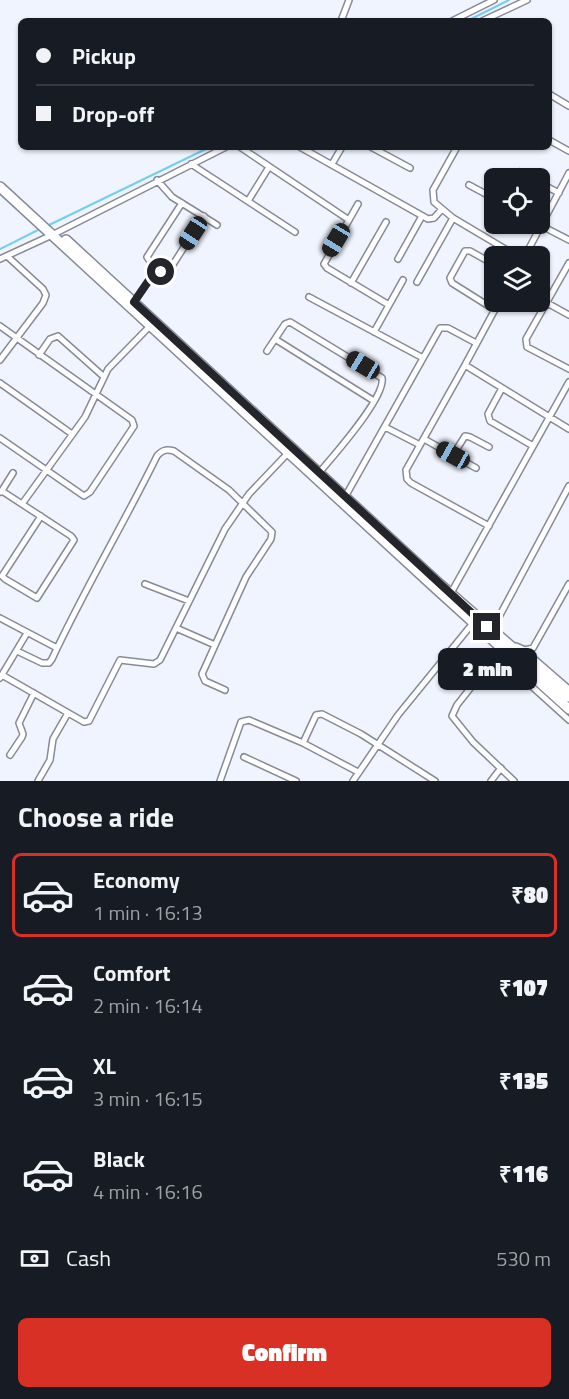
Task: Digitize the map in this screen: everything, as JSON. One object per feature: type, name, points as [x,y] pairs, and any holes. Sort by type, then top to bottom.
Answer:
[{"type":"main road","points":[[0,180],[150,326],[473,623],[569,697]]},
{"type":"main road","points":[[0,187],[134,302],[492,631],[569,709]]},
{"type":"street","points":[[342,18],[349,0]]},
{"type":"street","points":[[458,18],[494,0]]},
{"type":"street","points":[[488,18],[527,0]]},
{"type":"street","points":[[552,96],[569,106]]},
{"type":"street","points":[[552,142],[569,151]]},
{"type":"street","points":[[0,259],[50,229],[220,150]]},
{"type":"street","points":[[244,150],[349,220]]},
{"type":"street","points":[[306,150],[422,216],[431,219],[442,209]]},
{"type":"street","points":[[332,164],[340,150]]},
{"type":"street","points":[[377,150],[410,168]]},
{"type":"street","points":[[455,150],[433,190],[434,202],[453,218],[500,246]]},
{"type":"street","points":[[191,164],[295,232]]},
{"type":"street","points":[[248,201],[269,167]]},
{"type":"street","points":[[550,208],[569,173]]},
{"type":"street","points":[[157,180],[165,190],[182,203],[217,225]]},
{"type":"street","points":[[469,185],[484,194]]},
{"type":"street","points":[[550,188],[559,193]]},
{"type":"street","points":[[182,203],[147,257],[156,270],[166,271],[172,266],[204,216]]},
{"type":"street","points":[[358,204],[324,264],[389,305]]},
{"type":"street","points":[[398,260],[422,216]]},
{"type":"street","points":[[417,282],[453,218]]},
{"type":"street","points":[[351,283],[386,222]]},
{"type":"street","points":[[550,230],[569,240]]},
{"type":"street","points":[[484,259],[465,250],[450,278],[452,283],[484,303]]},
{"type":"street","points":[[0,360],[46,296],[43,289],[7,256]]},
{"type":"street","points":[[550,296],[569,263]]},
{"type":"street","points":[[134,302],[156,270]]},
{"type":"street","points":[[374,332],[403,280]]},
{"type":"street","points":[[309,297],[423,358]]},
{"type":"street","points":[[550,305],[569,315]]},
{"type":"street","points":[[489,526],[407,479],[406,470],[494,312]]},
{"type":"street","points":[[541,312],[526,343],[528,347],[569,369]]},
{"type":"street","points":[[267,351],[285,324],[290,322],[380,375],[384,381],[363,419],[319,473]]},
{"type":"street","points":[[0,326],[134,423],[133,429],[87,495],[80,495],[0,438]]},
{"type":"street","points":[[22,504],[86,417],[108,369],[150,326]]},
{"type":"street","points":[[345,497],[438,332],[444,327],[477,343]]},
{"type":"street","points":[[39,355],[50,339],[58,336],[103,376]]},
{"type":"street","points":[[275,339],[374,401]]},
{"type":"street","points":[[465,365],[569,429]]},
{"type":"street","points":[[451,593],[569,382]]},
{"type":"street","points":[[0,383],[72,434]]},
{"type":"street","points":[[502,388],[488,418],[533,446]]},
{"type":"street","points":[[385,427],[453,455],[476,468]]},
{"type":"street","points":[[453,455],[465,436],[489,447]]},
{"type":"street","points":[[17,651],[46,664],[52,659],[95,571],[124,522],[157,456],[161,451],[174,452],[243,502],[271,529],[273,536],[246,577],[202,677],[205,681],[225,690]]},
{"type":"street","points":[[27,633],[1,677],[84,722],[89,721],[116,663],[124,659],[158,663],[225,529],[243,502],[288,453]]},
{"type":"street","points":[[13,473],[1,492],[41,516],[74,540],[38,598],[2,576],[41,516]]},
{"type":"street","points":[[492,631],[569,486]]},
{"type":"street","points":[[145,584],[189,601]]},
{"type":"street","points":[[569,584],[535,645],[529,650],[512,651],[505,657],[507,664],[569,720]]},
{"type":"street","points":[[0,618],[57,648]]},
{"type":"street","points":[[220,781],[241,722],[244,720],[249,720],[303,743],[357,778],[377,744],[473,623]]},
{"type":"street","points":[[176,628],[215,645]]},
{"type":"street","points":[[512,651],[567,687],[569,679]]},
{"type":"street","points":[[512,651],[457,705],[452,716],[473,742],[514,781]]},
{"type":"street","points":[[10,755],[22,737],[19,723],[34,693]]},
{"type":"street","points":[[38,781],[50,760],[52,739],[68,713]]},
{"type":"street","points":[[303,743],[316,715],[319,714],[377,744],[435,781]]},
{"type":"street","points":[[244,757],[296,781]]},
{"type":"street","points":[[491,781],[501,768]]},
{"type":"waterway","points":[[473,18],[509,0]]},
{"type":"waterway","points":[[45,227],[204,150]]},
{"type":"waterway","points":[[0,249],[40,229]]},
{"type":"route","points":[[161,272],[156,270],[134,302],[487,627]]}]
